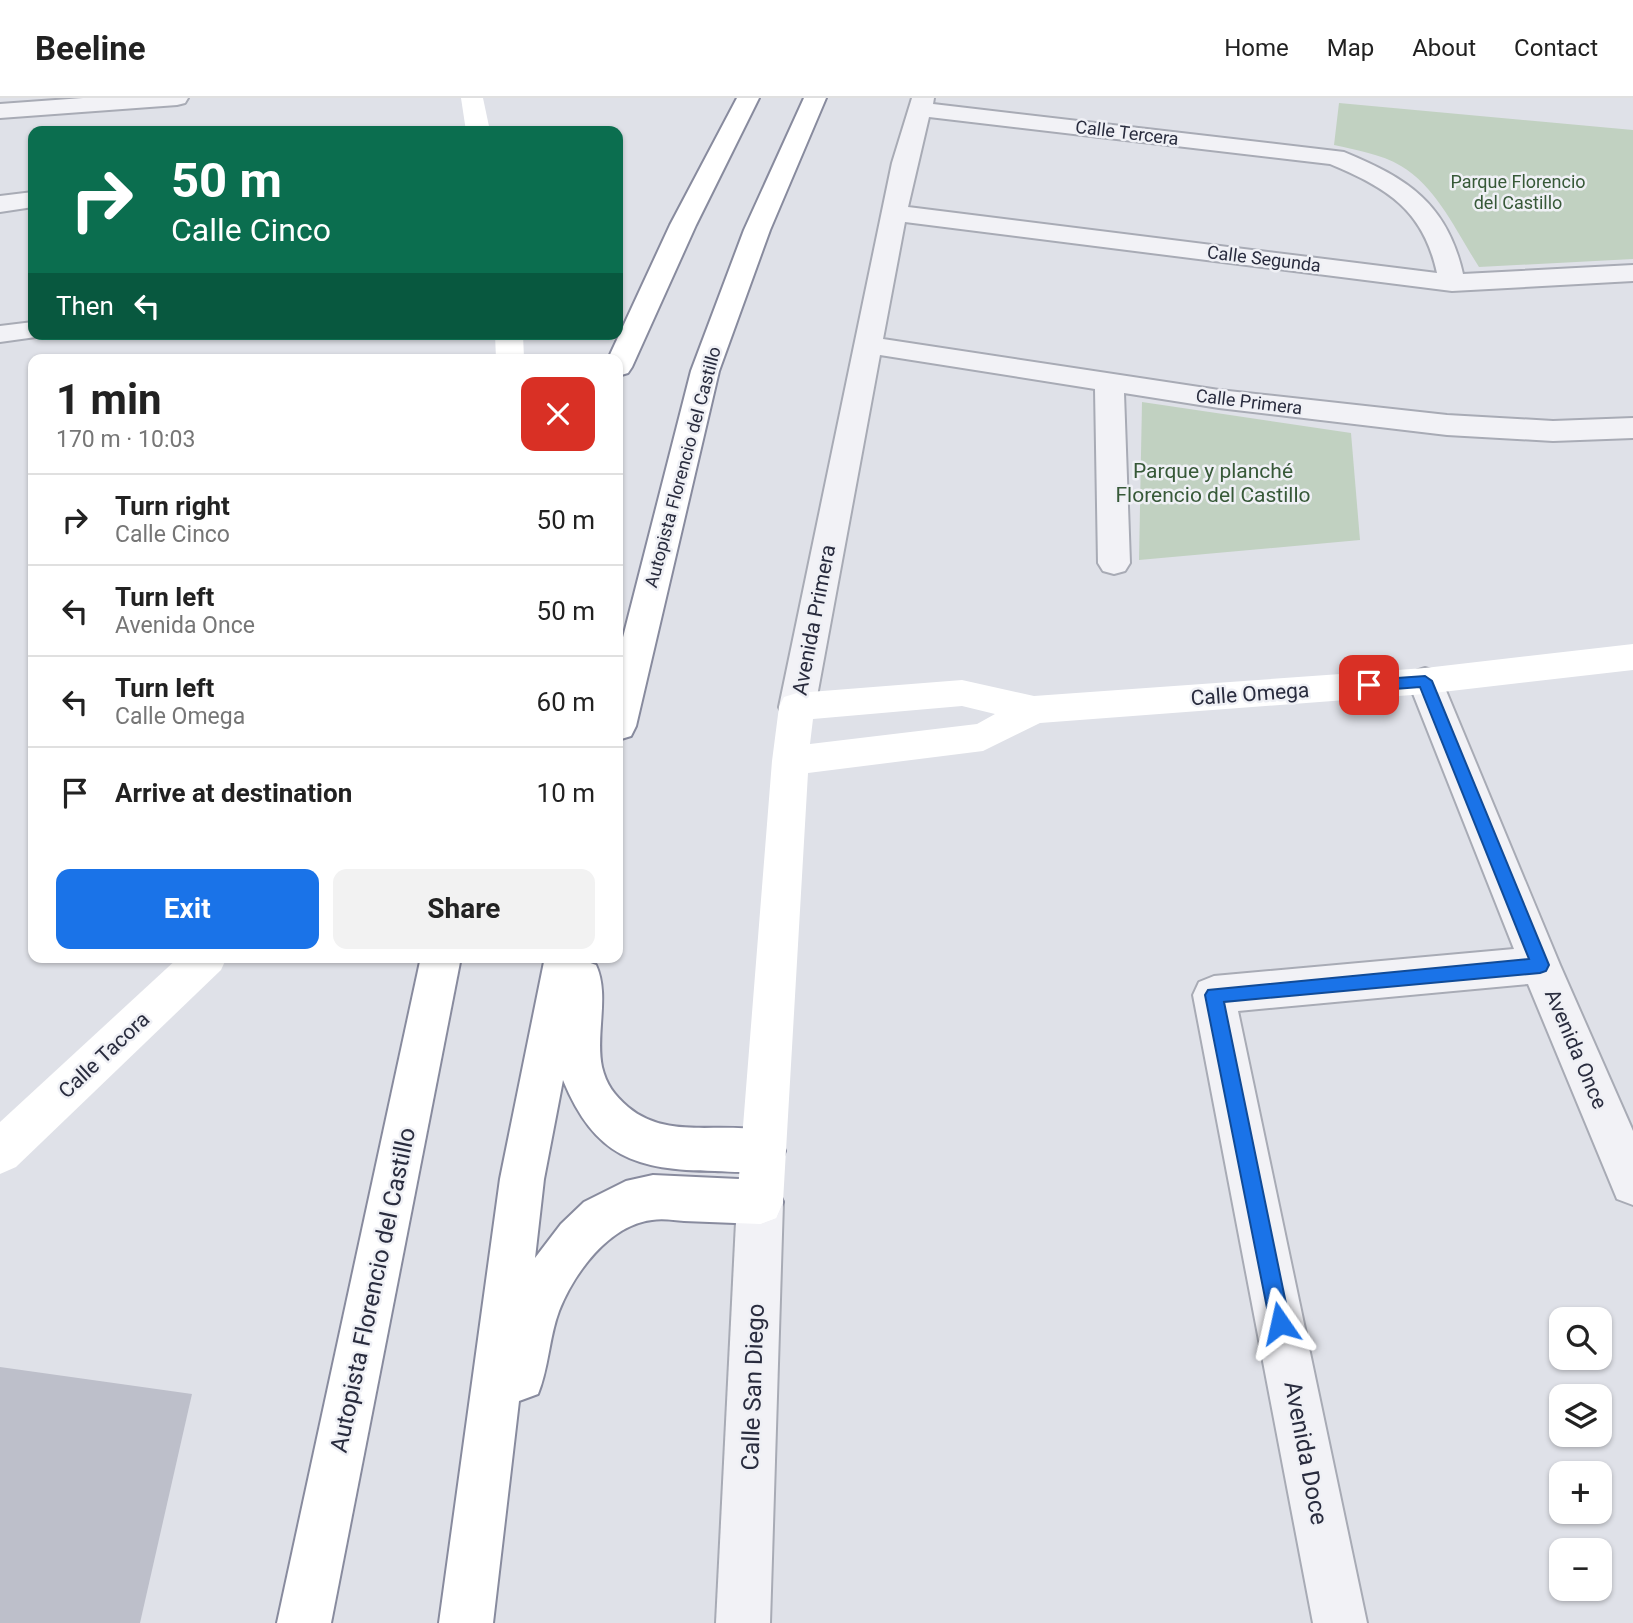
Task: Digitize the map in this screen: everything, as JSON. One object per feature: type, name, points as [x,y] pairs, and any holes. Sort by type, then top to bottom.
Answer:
[{"type":"main road","points":[[472,98],[477,126]]},
{"type":"main road","points":[[623,356],[683,226],[748,98]]},
{"type":"main road","name":"Autopista Florencio del Castillo","points":[[623,706],[705,372],[757,230],[815,98]]},
{"type":"main road","name":"Calle Omega","points":[[797,706],[962,693],[1034,709],[1425,681],[1633,657]]},
{"type":"main road","name":"Avenida Primera","points":[[763,1151],[790,761],[797,706]]},
{"type":"main road","name":"Calle Omega","points":[[790,761],[983,737],[1034,709]]},
{"type":"main road","name":"Calle Tacora","points":[[0,1152],[201,963]]},
{"type":"main road","name":"Autopista Florencio del Castillo","points":[[304,1623],[440,963]]},
{"type":"main road","points":[[466,1623],[522,1179],[564,963]]},
{"type":"main road","points":[[584,963],[578,1055],[587,1093],[606,1118],[631,1136],[658,1146],[763,1151]]},
{"type":"main road","name":"Calle San Diego","points":[[760,1202],[763,1151]]},
{"type":"main road","points":[[477,1623],[495,1560],[524,1352],[535,1309],[553,1272],[577,1240],[600,1218],[626,1204],[653,1197],[760,1202]]},
{"type":"street","points":[[0,111],[177,98]]},
{"type":"street","name":"Calle Tercera","points":[[922,103],[1335,157],[1382,176],[1409,196],[1431,219],[1448,257],[1452,283]]},
{"type":"street","name":"Avenida Primera","points":[[797,706],[897,212],[904,163],[922,103]]},
{"type":"street","points":[[0,204],[28,201]]},
{"type":"street","name":"Calle Segunda","points":[[897,212],[1452,283],[1633,273]]},
{"type":"street","points":[[0,334],[28,331]]},
{"type":"street","name":"Calle Primera","points":[[868,345],[1219,399],[1447,425],[1553,431],[1633,428]]},
{"type":"street","points":[[1109,382],[1114,563]]},
{"type":"street","name":"Avenida Once","points":[[1425,681],[1540,965],[1633,1183]]},
{"type":"street","name":"Avenida Doce","points":[[1340,1623],[1214,995],[1540,965]]},
{"type":"street","name":"Calle San Diego","points":[[743,1623],[760,1202]]},
{"type":"green space","name":"Parque Florencio del Castillo","points":[[1339,103],[1633,130],[1633,259],[1479,267],[1436,198],[1414,175],[1385,158],[1334,145]]},
{"type":"green space","name":"Parque y planché Florencio del Castillo","points":[[1142,402],[1351,433],[1360,540],[1139,560]]},
{"type":"building","points":[[0,1367],[192,1394],[140,1623],[0,1623]]},
{"type":"route","points":[[1280,1323],[1214,995],[1540,965],[1425,681],[1369,685]]}]
